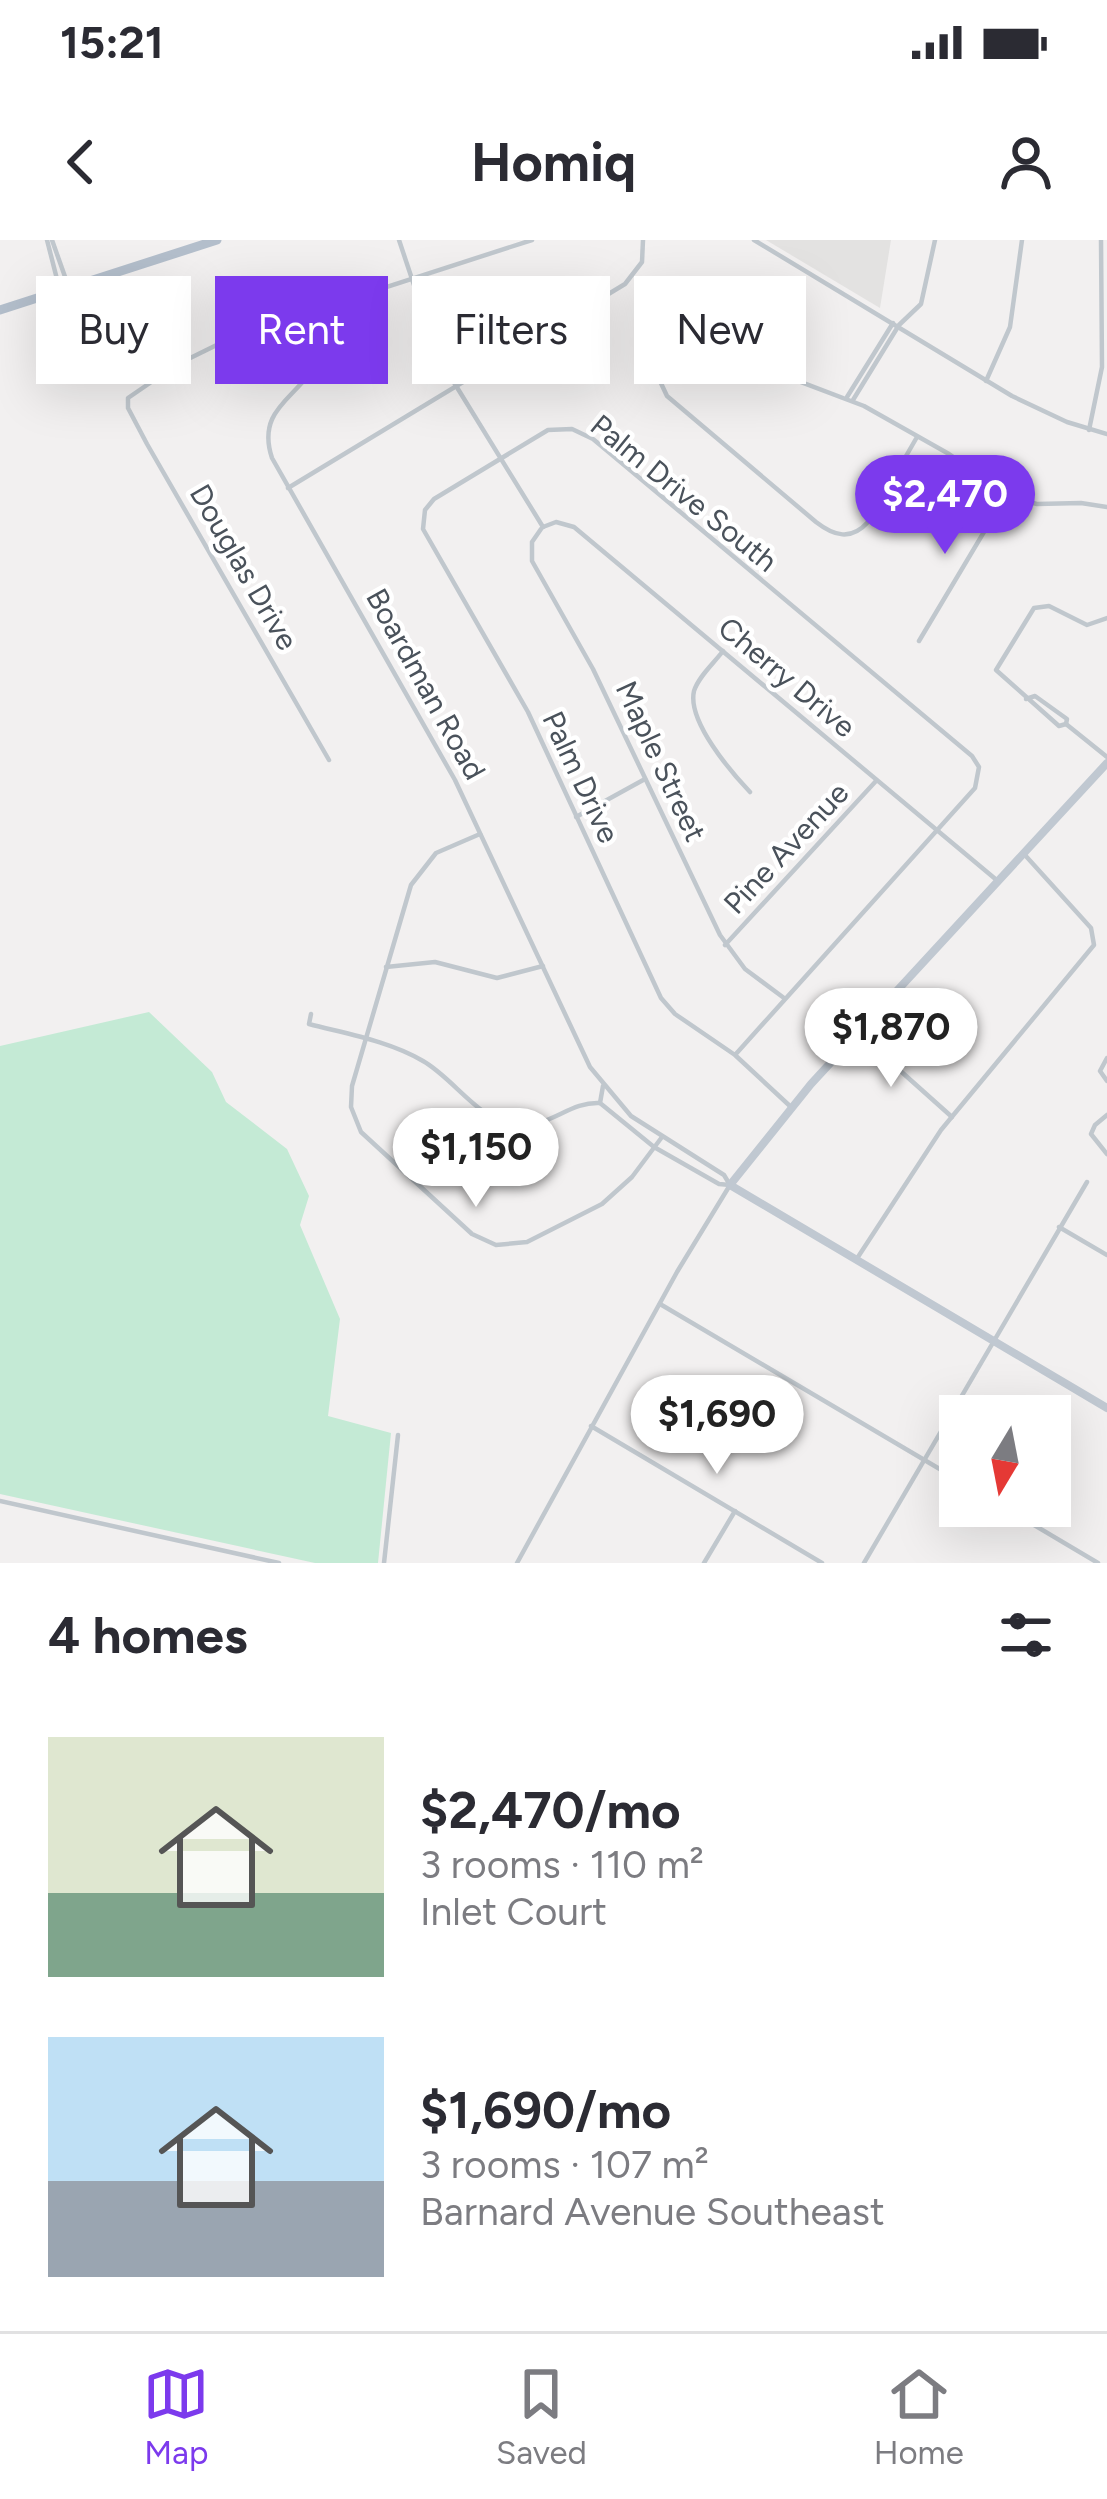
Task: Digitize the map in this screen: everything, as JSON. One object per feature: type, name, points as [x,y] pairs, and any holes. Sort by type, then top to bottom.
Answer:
[{"type":"main road","points":[[108,276],[217,240]]},
{"type":"main road","points":[[0,310],[36,299]]},
{"type":"street","points":[[50,240],[61,276]]},
{"type":"street","points":[[388,287],[412,279],[399,240]]},
{"type":"street","points":[[421,276],[532,240]]},
{"type":"street","points":[[288,488],[628,281],[642,262],[643,240]]},
{"type":"street","points":[[754,240],[986,381],[1107,434]]},
{"type":"street","points":[[850,399],[871,353],[923,299],[935,240]]},
{"type":"street","points":[[986,381],[1010,327],[1022,240]]},
{"type":"street","points":[[1089,430],[1102,367],[1101,240]]},
{"type":"street","points":[[916,437],[864,527],[847,535],[832,533],[667,397],[660,369],[667,357],[690,342],[707,340],[756,365],[850,399],[963,463],[1006,495],[1037,504],[1107,507]]},
{"type":"street","name":"Douglas Drive","points":[[215,345],[129,395],[128,408],[329,760]]},
{"type":"street","name":"Boardman Road","points":[[297,384],[276,410],[268,434],[270,452],[427,728],[590,1067],[631,1116],[724,1175],[730,1185]]},
{"type":"street","points":[[456,384],[543,527]]},
{"type":"street","name":"Palm Drive South","points":[[501,459],[554,429],[588,435],[972,756],[980,772],[977,784],[939,830],[735,1055]]},
{"type":"street","name":"Palm Drive","points":[[501,459],[430,502],[423,529],[528,712],[665,1004],[735,1055],[791,1108]]},
{"type":"street","points":[[919,641],[1006,495]]},
{"type":"street","name":"Cherry Drive","points":[[543,527],[561,522],[574,527],[998,882]]},
{"type":"street","name":"Maple Street","points":[[543,527],[532,542],[532,561],[593,669],[725,945],[754,977],[784,998]]},
{"type":"street","points":[[517,1563],[730,1185],[791,1108],[1107,760],[1066,724],[1059,726],[1025,699],[996,670],[1034,608],[1049,606],[1087,626],[1107,618]]},
{"type":"street","points":[[723,651],[698,682],[694,701],[719,757],[751,791]]},
{"type":"street","points":[[576,817],[646,778]]},
{"type":"street","name":"Pine Avenue","points":[[725,945],[878,779]]},
{"type":"street","points":[[480,834],[448,845],[422,866],[405,902],[351,1093],[357,1126],[483,1241],[502,1246],[522,1244],[593,1210],[626,1185],[662,1137]]},
{"type":"street","points":[[856,1260],[952,1118],[1094,945],[1090,928],[1024,854]]},
{"type":"street","points":[[386,967],[435,962],[497,978],[543,966]]},
{"type":"street","points":[[311,1014],[309,1024],[365,1038],[425,1062],[489,1115],[507,1124],[542,1124],[587,1103],[600,1103],[604,1086]]},
{"type":"street","points":[[858,1033],[952,1118]]},
{"type":"street","points":[[1107,1058],[1100,1071],[1107,1081]]},
{"type":"street","name":"Boardman Road","points":[[600,1103],[654,1147],[719,1184],[730,1185],[1107,1408]]},
{"type":"street","points":[[1107,1115],[1091,1134],[1107,1154]]},
{"type":"street","points":[[864,1563],[1087,1182]]},
{"type":"street","points":[[1059,1227],[1107,1255]]},
{"type":"street","points":[[659,1304],[939,1468]]},
{"type":"street","points":[[591,1426],[822,1563]]},
{"type":"street","points":[[384,1563],[398,1435]]},
{"type":"street","points":[[0,1501],[279,1563]]},
{"type":"street","points":[[704,1563],[735,1511]]},
{"type":"street","points":[[1037,1527],[1098,1563]]},
{"type":"shaded area","points":[[766,240],[891,240],[880,308]]},
{"type":"green space","points":[[149,1012],[212,1072],[226,1102],[287,1149],[309,1196],[300,1225],[340,1319],[328,1416],[391,1433],[378,1563],[315,1563],[0,1494],[0,1046]]}]
